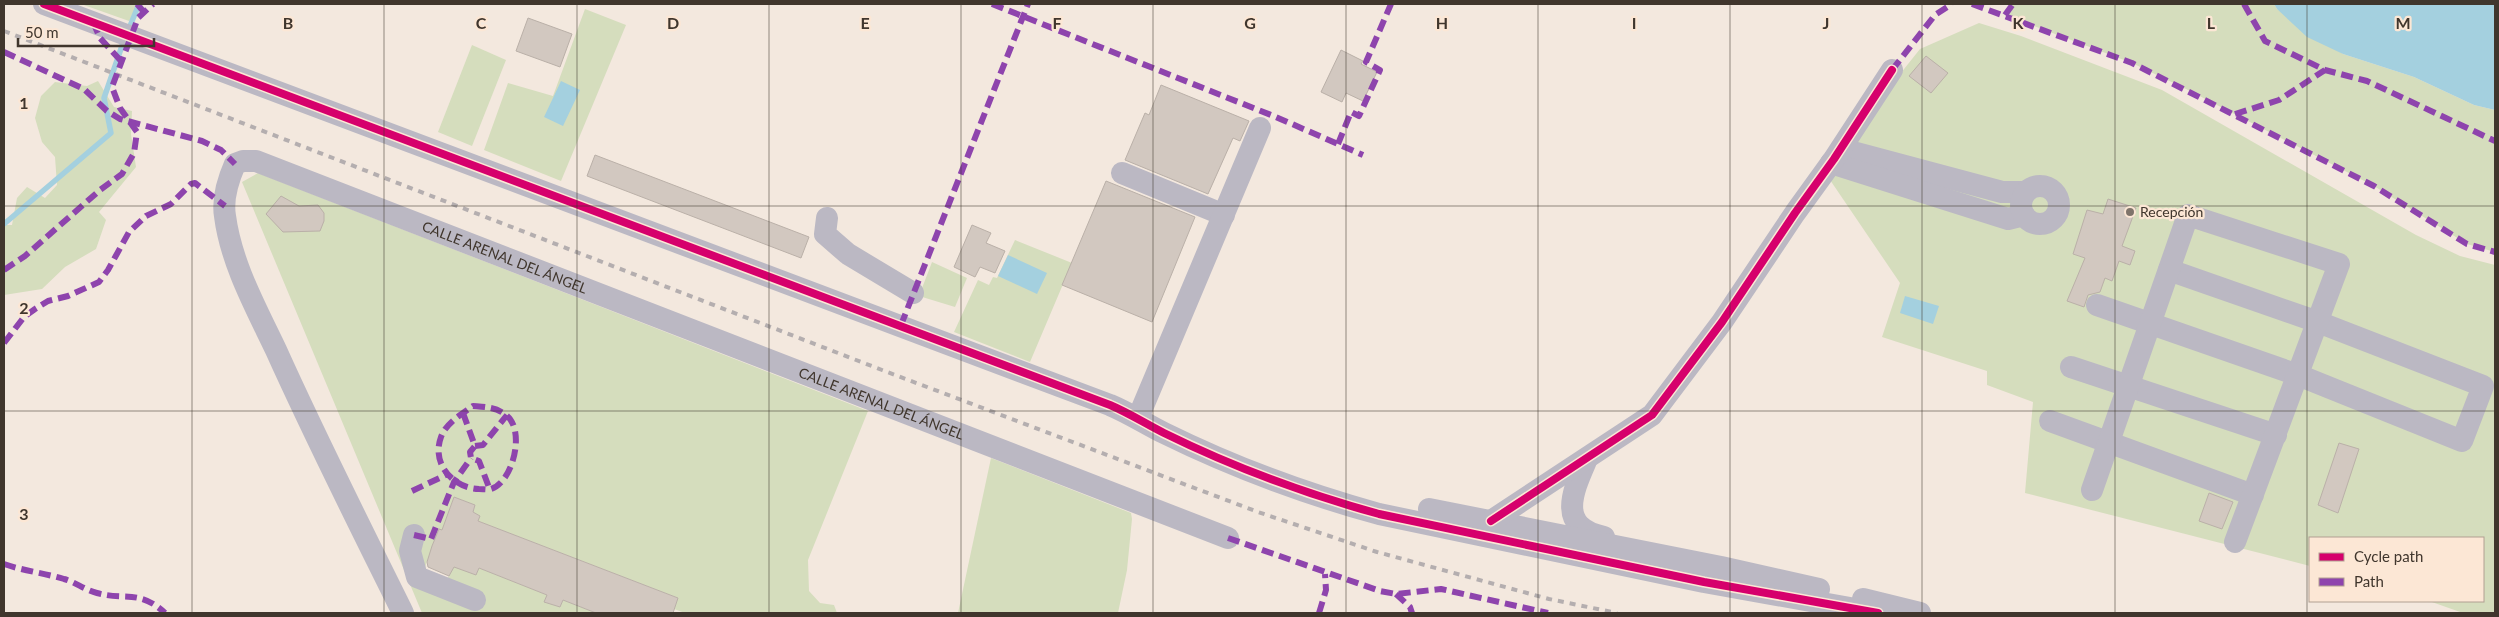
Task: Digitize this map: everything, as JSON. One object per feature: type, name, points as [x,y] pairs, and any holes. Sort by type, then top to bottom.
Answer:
[{"type":"street","points":[[44,4],[1110,404],[1164,433],[1274,480],[1337,502],[1380,514],[1920,613]]},
{"type":"street","points":[[1492,522],[1586,461],[1652,414],[1722,322],[1836,156],[1892,70]]},
{"type":"street","points":[[1138,418],[1260,128]]},
{"type":"street","points":[[1836,156],[2002,192],[2026,192]]},
{"type":"street","points":[[1836,156],[2008,219],[2024,215]]},
{"type":"street","name":"CALLE ARENAL DEL ÁNGEL","points":[[403,613],[315,437],[245,284],[232,246],[224,214],[229,179],[235,164],[243,161],[256,161],[1228,538]]},
{"type":"street","points":[[1122,173],[1224,215]]},
{"type":"street","points":[[2044,186],[2055,193],[2059,205],[2055,217],[2045,223],[2034,222],[2024,215],[2022,204],[2026,192],[2031,188],[2044,186]]},
{"type":"street","points":[[2092,490],[2188,215],[2339,264],[2235,542]]},
{"type":"street","points":[[827,218],[825,234],[848,254],[913,293]]},
{"type":"street","points":[[2098,305],[2298,375],[2462,441],[2483,386],[2318,322],[2169,270]]},
{"type":"street","points":[[2071,367],[2276,434]]},
{"type":"street","points":[[1138,418],[1166,423],[1321,482],[1377,498],[1548,533],[1723,577],[1878,613]]},
{"type":"street","points":[[2050,421],[2253,495]]},
{"type":"street","points":[[1380,514],[1401,512],[1516,536],[1548,533],[1570,507],[1572,494],[1586,461]]},
{"type":"street","points":[[1541,490],[1539,514],[1548,533]]},
{"type":"street","points":[[1570,507],[1581,527],[1596,535],[1640,544],[1723,577]]},
{"type":"street","points":[[414,536],[410,551],[417,577],[475,600]]},
{"type":"green space","points":[[81,4],[144,4],[129,21]]},
{"type":"green space","points":[[2013,4],[2274,4],[2277,9],[2343,54],[2414,77],[2474,105],[2495,110],[2495,252],[2467,244],[2374,186],[2186,89],[2132,63],[2005,15]]},
{"type":"green space","points":[[585,9],[626,25],[561,181],[484,150],[508,83],[553,96]]},
{"type":"green space","points":[[1979,23],[2021,36],[2162,90],[2416,235],[2460,256],[2495,265],[2495,613],[2463,613],[2432,602],[2484,602],[2484,537],[2309,537],[2309,566],[2025,493],[2033,402],[1987,385],[1987,371],[1882,337],[1900,283],[1826,174],[1865,118],[1920,49]]},
{"type":"green space","points":[[472,45],[506,60],[472,146],[438,132]]},
{"type":"green space","points":[[98,81],[114,107],[132,111],[131,134],[136,167],[99,212],[106,220],[96,249],[65,267],[42,289],[4,295],[4,225],[12,225],[17,198],[27,187],[45,198],[57,185],[55,157],[42,142],[35,118],[41,96],[55,82],[87,86]]},
{"type":"green space","points":[[258,173],[868,411],[808,560],[809,591],[820,603],[834,605],[837,613],[685,613],[674,609],[678,598],[478,521],[480,516],[473,512],[475,505],[454,497],[442,530],[439,529],[432,548],[437,558],[427,561],[424,571],[447,580],[451,571],[445,560],[476,574],[479,568],[547,595],[545,602],[560,607],[563,600],[596,613],[422,613],[242,182]]},
{"type":"green space","points":[[1015,240],[1072,263],[1030,362],[954,332],[978,280],[989,285],[993,277],[997,278]]},
{"type":"green space","points":[[932,262],[967,278],[955,307],[919,296]]},
{"type":"green space","points":[[991,458],[1131,513],[1127,570],[1118,613],[958,613]]},
{"type":"water","points":[[2274,4],[2495,4],[2495,110],[2474,105],[2414,77],[2343,54],[2307,37]]},
{"type":"water","points":[[561,81],[580,90],[563,126],[544,117]]},
{"type":"water","points":[[1008,255],[1047,273],[1037,294],[998,276]]},
{"type":"water","points":[[1905,296],[1939,306],[1933,324],[1900,313]]},
{"type":"building","points":[[528,18],[572,34],[560,67],[516,51]]},
{"type":"building","points":[[1341,50],[1363,61],[1361,64],[1377,72],[1363,101],[1346,93],[1342,102],[1321,92]]},
{"type":"building","points":[[1926,56],[1948,73],[1931,93],[1909,76]]},
{"type":"building","points":[[1161,85],[1249,121],[1240,141],[1233,138],[1208,194],[1125,160],[1145,113],[1149,115]]},
{"type":"building","points":[[595,155],[809,237],[801,258],[587,176]]},
{"type":"building","points":[[1106,181],[1195,217],[1152,322],[1062,285]]},
{"type":"building","points":[[281,196],[299,206],[318,205],[324,213],[324,221],[320,231],[283,232],[266,214]]},
{"type":"building","points":[[2108,199],[2136,208],[2122,246],[2135,251],[2130,265],[2119,261],[2112,281],[2105,278],[2100,292],[2088,295],[2084,307],[2067,301],[2085,258],[2073,254],[2087,210],[2103,214]]},
{"type":"building","points":[[972,225],[991,233],[986,243],[1005,251],[995,273],[980,267],[975,277],[954,267]]},
{"type":"building","points":[[2339,443],[2359,449],[2338,513],[2318,505]]},
{"type":"building","points":[[2209,493],[2233,502],[2222,529],[2199,521]]},
{"type":"building","points":[[454,497],[475,505],[473,512],[480,516],[478,521],[678,598],[673,613],[596,613],[563,600],[560,607],[544,602],[547,595],[479,568],[476,575],[454,567],[449,576],[428,567],[427,562],[432,546],[439,529],[442,530]]},
{"type":"waterway","points":[[128,31],[139,4]]},
{"type":"waterway","points":[[4,224],[111,133],[104,98],[124,40]]},
{"type":"railway","points":[[4,31],[882,370],[1258,512],[1377,552],[1549,599],[1617,613]]},
{"type":"marked path","points":[[137,4],[144,12]]},
{"type":"marked path","points":[[4,270],[25,256],[100,190],[122,174],[134,153],[137,132],[120,108],[112,87],[138,18],[153,4]]},
{"type":"marked path","points":[[992,4],[1276,117],[1363,155]]},
{"type":"marked path","points":[[901,325],[1028,4]]},
{"type":"marked path","points":[[1338,144],[1351,112],[1359,116],[1380,70],[1366,62],[1391,4]]},
{"type":"marked path","points":[[1892,70],[1935,15],[1952,4]]},
{"type":"marked path","points":[[1972,4],[2132,63],[2374,186],[2467,244],[2495,252]]},
{"type":"marked path","points":[[2005,15],[2013,4]]},
{"type":"marked path","points":[[2244,4],[2265,41],[2325,70],[2367,81],[2495,141]]},
{"type":"marked path","points":[[93,22],[100,38],[121,61]]},
{"type":"marked path","points":[[4,52],[84,89],[107,111],[120,119],[202,141],[221,150],[235,164]]},
{"type":"marked path","points":[[2235,114],[2279,100],[2325,70]]},
{"type":"marked path","points":[[4,343],[24,317],[35,309],[48,301],[68,296],[99,282],[108,270],[129,232],[146,216],[171,204],[191,184],[195,183],[225,206]]},
{"type":"marked path","points":[[473,406],[502,412],[512,422],[515,432],[516,443],[511,466],[499,484],[490,489],[469,488],[453,479],[442,465],[439,456],[443,432],[455,419],[473,406]]},
{"type":"marked path","points":[[463,413],[475,446],[470,452],[471,458],[479,461],[490,490]]},
{"type":"marked path","points":[[475,446],[483,445],[507,415]]},
{"type":"marked path","points":[[414,535],[431,539],[454,482],[471,458]]},
{"type":"marked path","points":[[412,491],[448,474]]},
{"type":"marked path","points":[[1228,538],[1380,591],[1396,594],[1441,589],[1548,613]]},
{"type":"marked path","points":[[4,564],[64,579],[97,593],[140,598],[165,613]]},
{"type":"marked path","points":[[1319,613],[1326,590],[1325,574]]},
{"type":"marked path","points":[[1396,594],[1410,607],[1412,613]]},
{"type":"cycle path","points":[[44,4],[1110,405],[1216,457],[1324,498],[1379,514],[1704,582],[1878,613]]},
{"type":"cycle path","points":[[1491,521],[1652,415],[1722,322],[1795,213],[1834,159],[1892,70]]},
{"type":"place","name":"Recepción","points":[[2130,212]]}]
